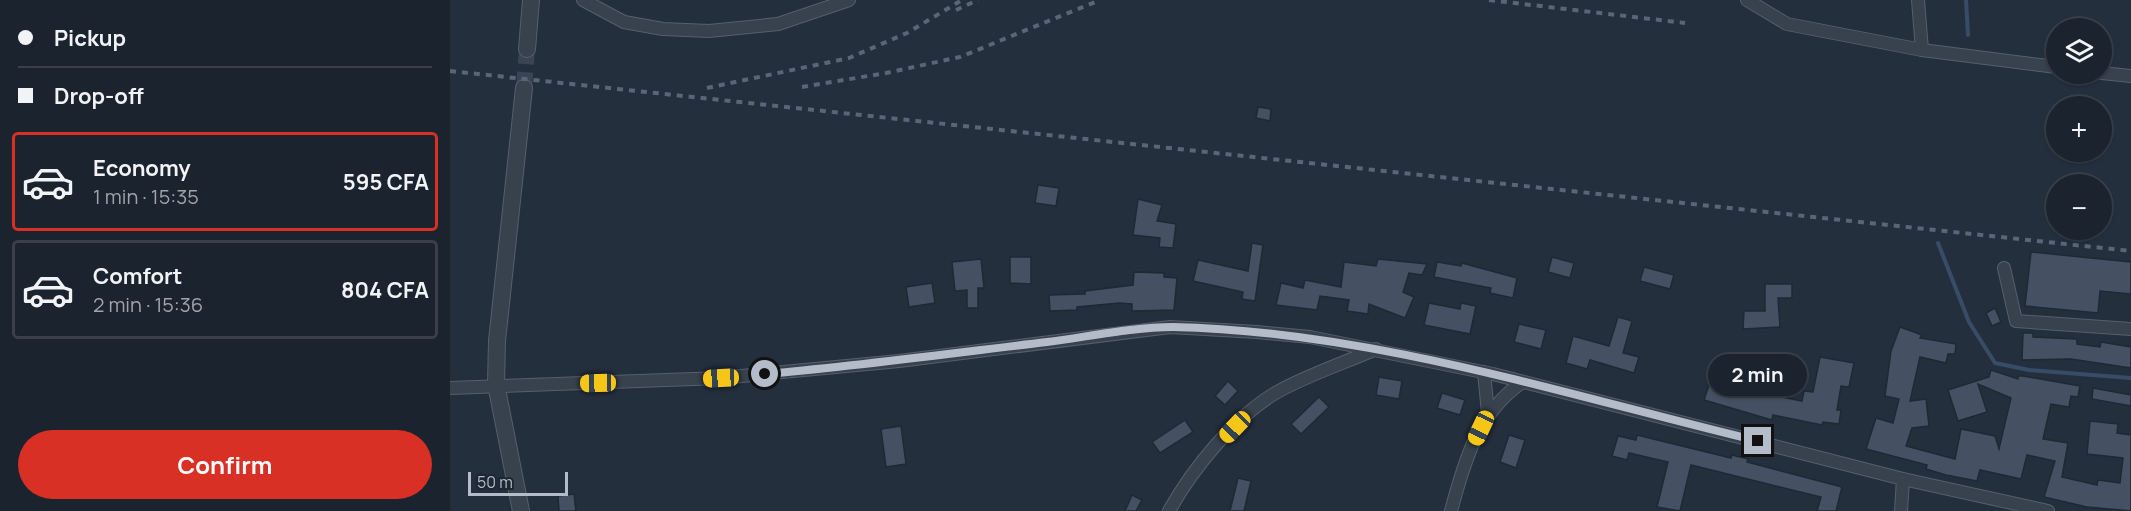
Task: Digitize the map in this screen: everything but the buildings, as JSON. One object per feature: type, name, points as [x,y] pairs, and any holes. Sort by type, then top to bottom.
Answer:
[{"type":"street","points":[[527,49],[531,0]]},
{"type":"street","points":[[583,0],[624,22],[663,29],[709,32],[778,24],[849,0]]},
{"type":"street","points":[[1747,0],[1787,24],[1922,50],[2046,66]]},
{"type":"street","points":[[1918,0],[1922,50]]},
{"type":"street","points":[[2112,74],[2131,76]]},
{"type":"street","points":[[521,511],[496,384],[497,341],[524,88]]},
{"type":"street","points":[[2004,268],[2016,321],[2131,329]]},
{"type":"street","points":[[450,388],[496,384],[721,378],[899,361],[1170,327],[1310,337],[1484,372],[1903,478],[2048,511]]},
{"type":"street","points":[[1169,511],[1193,471],[1244,417],[1278,391],[1376,349]]},
{"type":"street","points":[[1484,372],[1488,413]]},
{"type":"street","points":[[1451,511],[1459,481],[1488,413],[1506,394],[1521,383]]},
{"type":"street","points":[[1901,511],[1903,478]]},
{"type":"waterway","points":[[1966,0],[1968,35]]},
{"type":"waterway","points":[[1938,243],[1969,322],[1995,363],[2029,370],[2131,378]]},
{"type":"tunnel","points":[[524,88],[527,49]]},
{"type":"railway","points":[[707,88],[849,58],[907,33],[962,0]]},
{"type":"railway","points":[[956,10],[978,0]]},
{"type":"railway","points":[[802,87],[886,73],[960,57],[1100,0]]},
{"type":"railway","points":[[1489,0],[1685,23]]},
{"type":"railway","points":[[450,71],[2131,251]]},
{"type":"route","points":[[765,374],[899,361],[1170,327],[1257,332],[1310,337],[1493,374],[1521,383],[1758,441]]}]
